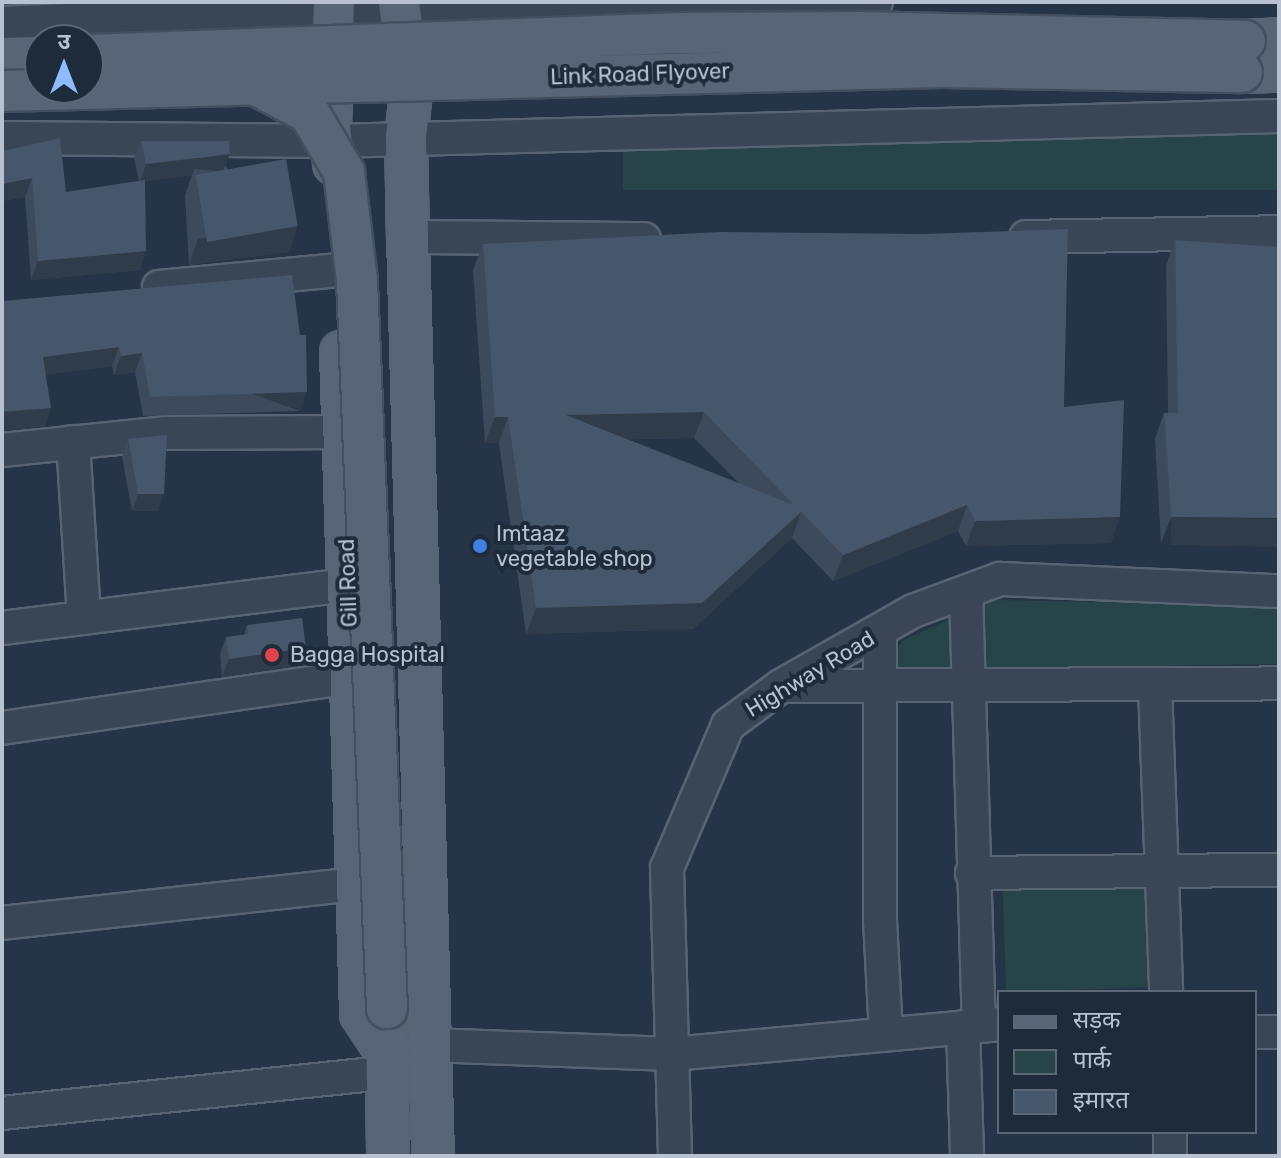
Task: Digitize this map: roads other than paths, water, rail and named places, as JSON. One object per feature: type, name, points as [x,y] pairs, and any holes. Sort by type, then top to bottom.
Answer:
[{"type":"main road","points":[[399,4],[411,93],[406,137],[408,237],[433,1156]]},
{"type":"main road","name":"Gill Road","points":[[334,5],[333,141],[361,1014],[385,1062]]},
{"type":"main road","name":"Link Road Flyover","points":[[104,54],[680,33],[1279,39]]},
{"type":"main road","points":[[2,58],[24,57]]},
{"type":"main road","name":"Link Road Flyover","points":[[2,91],[942,67],[1279,71]]},
{"type":"main road","points":[[256,85],[309,113],[344,172],[357,281],[387,1008],[388,1156]]},
{"type":"street","points":[[2,23],[334,5],[876,2]]},
{"type":"street","points":[[2,138],[333,141],[1279,116]]},
{"type":"street","points":[[995,237],[1279,232]]},
{"type":"street","points":[[408,237],[670,239]]},
{"type":"street","points":[[128,290],[339,270]]},
{"type":"street","points":[[2,450],[167,433],[343,432]]},
{"type":"street","points":[[73,442],[84,618]]},
{"type":"street","name":"Highway Road","points":[[675,1156],[667,868],[728,725],[781,686],[913,611],[1000,579],[1279,591]]},
{"type":"street","points":[[2,628],[349,585]]},
{"type":"street","points":[[966,592],[972,873],[980,1026],[967,1156]]},
{"type":"street","points":[[880,631],[880,920],[886,1034]]},
{"type":"street","points":[[2,728],[351,677]]},
{"type":"street","points":[[781,686],[1279,683]]},
{"type":"street","points":[[1155,686],[1166,990]]},
{"type":"street","points":[[972,873],[1279,870]]},
{"type":"street","points":[[2,923],[355,884]]},
{"type":"street","points":[[429,1045],[672,1054],[980,1026]]},
{"type":"street","points":[[1257,1032],[1279,1032]]},
{"type":"street","points":[[2,1113],[385,1062]]},
{"type":"street","points":[[1170,1134],[1170,1156]]},
{"type":"place","name":"Imtaaz vegetable shop","points":[[480,546]]},
{"type":"place","name":"Bagga Hospital","points":[[272,655]]}]
